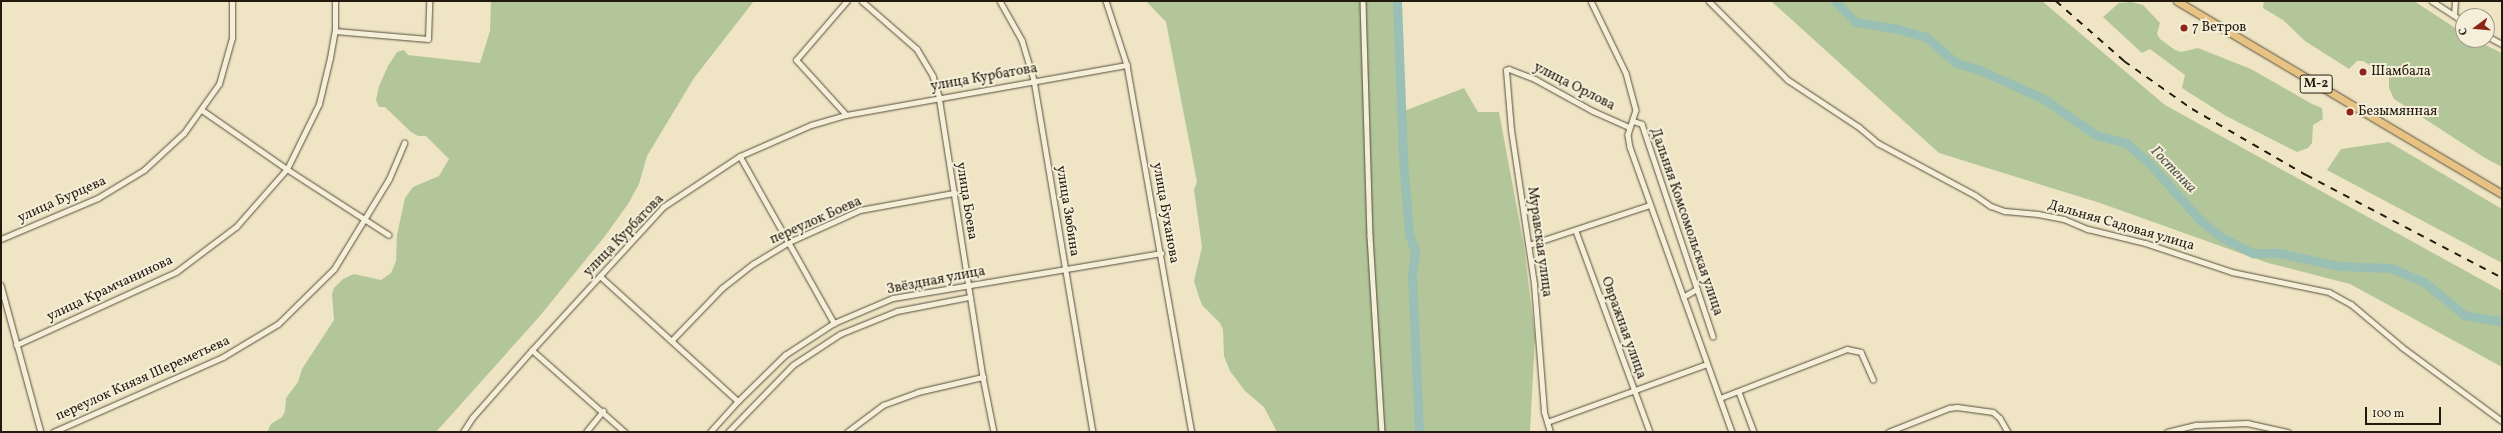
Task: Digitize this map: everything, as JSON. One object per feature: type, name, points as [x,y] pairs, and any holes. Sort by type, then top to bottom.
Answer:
[{"type":"main road","name":"М-2","points":[[2177,1],[2502,194]]},
{"type":"street","name":"улица Бурцева","points":[[1,239],[98,198],[144,170],[184,133],[202,110],[219,84],[232,38],[232,1]]},
{"type":"street","name":"улица Крамчанинова","points":[[16,344],[176,272],[236,228],[287,169],[318,104],[330,58],[334,31],[335,1]]},
{"type":"street","points":[[334,31],[428,39],[429,1]]},
{"type":"street","points":[[846,114],[796,60],[848,1]]},
{"type":"street","name":"улица Боева","points":[[862,1],[917,49],[933,76],[939,96],[983,377],[994,432]]},
{"type":"street","name":"улица Зюбина","points":[[1000,1],[1022,40],[1034,80],[1093,432]]},
{"type":"street","name":"улица Буханова","points":[[1106,1],[1127,65],[1192,432]]},
{"type":"street","points":[[1591,1],[1626,73],[1636,110],[1633,121],[1629,127],[1628,135],[1630,147],[1732,432]]},
{"type":"street","name":"Дальняя Садовая улица","points":[[1709,1],[1713,8],[1788,80],[1859,127],[1878,143],[1975,195],[1991,206],[2005,211],[2038,214],[2064,219],[2088,229],[2145,243],[2232,272],[2329,292],[2351,304],[2402,347],[2502,421]]},
{"type":"street","points":[[2432,1],[2454,15],[2455,1]]},
{"type":"street","points":[[1362,2],[1370,236],[1382,432]]},
{"type":"street","name":"улица Курбатова","points":[[463,432],[472,418],[532,350],[664,208],[740,156],[811,125],[846,114],[939,96],[1127,65]]},
{"type":"street","name":"улица Орлова","points":[[1509,68],[1535,79],[1629,127]]},
{"type":"street","name":"Муравская улица","points":[[1509,68],[1506,70],[1505,74],[1511,130],[1529,245],[1546,422],[1550,432]]},
{"type":"street","points":[[202,110],[287,169],[389,235]]},
{"type":"street","name":"Дальняя Комсомольская улица","points":[[1633,121],[1642,124],[1713,336]]},
{"type":"street","name":"переулок Князя Шереметьева","points":[[53,432],[223,357],[278,324],[334,269],[389,178],[404,143]]},
{"type":"street","points":[[740,156],[834,323]]},
{"type":"street","name":"переулок Боева","points":[[672,340],[722,288],[753,264],[789,242],[860,210],[954,193]]},
{"type":"street","points":[[1529,245],[1576,231],[1650,205]]},
{"type":"street","name":"Овражная улица","points":[[1576,231],[1650,432]]},
{"type":"street","name":"Звёздная улица","points":[[710,432],[738,401],[785,355],[834,323],[893,298],[1161,253]]},
{"type":"street","points":[[600,276],[738,401]]},
{"type":"street","points":[[1,285],[41,432]]},
{"type":"street","points":[[1683,297],[1697,289]]},
{"type":"street","name":"Звёздная улица","points":[[728,432],[793,365],[834,337],[897,311],[970,297]]},
{"type":"street","points":[[1720,398],[1852,349],[1861,352],[1865,357],[1873,379]]},
{"type":"street","points":[[532,350],[603,411],[625,432]]},
{"type":"street","points":[[1546,422],[1708,364]]},
{"type":"street","points":[[847,432],[883,405],[918,392],[983,377]]},
{"type":"street","points":[[1739,392],[1754,432]]},
{"type":"street","points":[[1888,432],[1949,408],[1965,407],[1993,412],[2000,418],[2008,432]]},
{"type":"street","points":[[586,432],[603,411]]},
{"type":"street","points":[[2167,432],[2196,425],[2247,423],[2288,432]]},
{"type":"green space","points":[[491,1],[754,1],[694,78],[647,156],[639,184],[628,204],[605,236],[539,317],[436,432],[267,432],[271,424],[282,417],[285,411],[286,398],[298,382],[302,369],[334,320],[332,294],[334,288],[343,279],[354,274],[381,280],[391,273],[396,261],[397,235],[405,198],[413,187],[439,176],[449,159],[426,136],[418,136],[411,132],[385,107],[379,107],[376,100],[379,86],[388,66],[397,52],[404,50],[408,55],[480,63],[490,31]]},
{"type":"green space","points":[[1146,1],[1396,1],[1404,111],[1464,88],[1478,112],[1499,112],[1524,246],[1535,337],[1530,432],[1277,432],[1264,407],[1245,391],[1230,371],[1224,356],[1223,330],[1220,323],[1202,305],[1194,281],[1202,247],[1194,190],[1197,182],[1166,22]]},
{"type":"green space","points":[[1771,1],[2042,1],[2165,105],[2502,291],[2502,367],[2350,284],[2268,263],[2100,203],[1939,153]]},
{"type":"green space","points":[[2264,1],[2414,1],[2455,28],[2455,48],[2492,48],[2502,53],[2502,167],[2485,158],[2394,99],[2389,88],[2389,77],[2363,61],[2357,61],[2349,69],[2305,41],[2283,20],[2263,8]]},
{"type":"green space","points":[[2131,2],[2143,5],[2160,23],[2157,34],[2160,39],[2175,50],[2181,52],[2198,48],[2251,69],[2312,104],[2322,108],[2323,119],[2313,125],[2312,143],[2308,148],[2297,152],[2226,116],[2182,88],[2185,75],[2150,49],[2142,53],[2103,17],[2119,3]]},
{"type":"green space","points":[[2389,142],[2502,209],[2502,263],[2327,170],[2341,149]]},
{"type":"waterway","points":[[1397,1],[1403,159],[1409,234],[1415,251],[1412,276],[1419,432]]},
{"type":"waterway","name":"Гостенка","points":[[1835,1],[1855,22],[1894,28],[1926,37],[1956,63],[1980,70],[2044,99],[2096,135],[2126,143],[2150,164],[2201,221],[2223,238],[2253,253],[2279,253],[2338,266],[2391,268],[2424,282],[2464,315],[2502,322]]},
{"type":"railway","points":[[2056,1],[2124,61],[2192,109],[2306,175],[2502,278]]},
{"type":"place","name":"7 Ветров","points":[[2184,28]]},
{"type":"place","name":"Шамбала","points":[[2363,72]]},
{"type":"place","name":"Безымянная","points":[[2350,112]]}]
